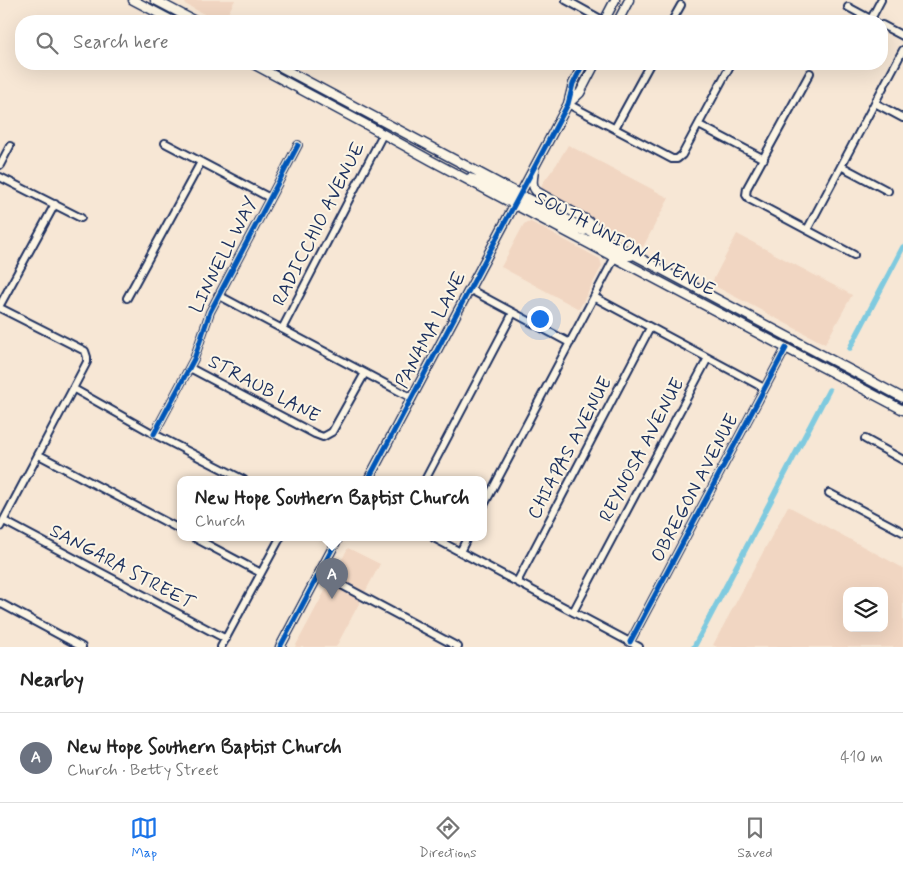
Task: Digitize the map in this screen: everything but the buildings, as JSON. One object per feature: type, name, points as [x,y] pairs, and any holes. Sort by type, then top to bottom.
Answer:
[{"type":"main road","points":[[133,0],[161,15]]},
{"type":"main road","points":[[155,0],[184,15]]},
{"type":"main road","points":[[607,15],[615,0]]},
{"type":"main road","points":[[621,15],[629,0]]},
{"type":"main road","points":[[151,10],[158,8],[173,15]]},
{"type":"main road","name":"SOUTH UNION AVENUE","points":[[264,70],[576,238],[903,410]]},
{"type":"main road","name":"SOUTH UNION AVENUE","points":[[286,70],[903,398]]},
{"type":"main road","points":[[568,104],[573,84],[580,70]]},
{"type":"main road","points":[[581,90],[587,70]]},
{"type":"main road","points":[[568,104],[580,93],[592,70]]},
{"type":"main road","name":"PANAMA LANE","points":[[370,476],[568,104]]},
{"type":"main road","points":[[535,165],[532,181],[534,189],[585,218],[607,240]]},
{"type":"main road","points":[[458,175],[481,181],[514,197],[520,194]]},
{"type":"main road","points":[[514,205],[528,205],[574,229],[580,231],[589,230]]},
{"type":"main road","points":[[576,238],[594,240],[626,256],[632,254]]},
{"type":"main road","points":[[280,647],[336,541]]},
{"type":"street","points":[[566,0],[593,15]]},
{"type":"street","points":[[875,15],[881,0]]},
{"type":"street","points":[[675,15],[681,5]]},
{"type":"street","points":[[848,7],[863,15]]},
{"type":"street","points":[[888,28],[903,36]]},
{"type":"street","points":[[807,230],[903,50]]},
{"type":"street","points":[[615,128],[647,70]]},
{"type":"street","points":[[568,104],[672,159],[677,159],[682,155],[729,70]]},
{"type":"street","points":[[810,73],[747,188],[746,194],[749,199],[854,255]]},
{"type":"street","points":[[874,103],[903,118]]},
{"type":"street","points":[[699,125],[764,159]]},
{"type":"street","name":"RADICCHIO AVENUE","points":[[282,329],[383,134]]},
{"type":"street","points":[[165,143],[270,198]]},
{"type":"street","name":"LINNELL WAY","points":[[154,434],[190,368],[218,295],[298,144]]},
{"type":"street","points":[[0,165],[10,146]]},
{"type":"street","points":[[127,298],[201,162]]},
{"type":"street","points":[[841,166],[888,191]]},
{"type":"street","points":[[0,177],[81,218]]},
{"type":"street","points":[[0,527],[87,362],[85,352],[0,306],[55,204]]},
{"type":"street","points":[[487,499],[616,258]]},
{"type":"street","points":[[469,289],[570,343]]},
{"type":"street","points":[[218,295],[412,398]]},
{"type":"street","points":[[594,297],[764,388]]},
{"type":"street","points":[[427,476],[513,313]]},
{"type":"street","name":"CHIAPAS AVENUE","points":[[517,582],[650,328]]},
{"type":"street","name":"OBREGON AVENUE","points":[[630,642],[786,348]]},
{"type":"street","name":"REYNOSA AVENUE","points":[[573,612],[708,358]]},
{"type":"street","name":"STRAUB LANE","points":[[190,368],[323,437],[332,432],[365,373]]},
{"type":"street","points":[[74,389],[154,434],[236,476]]},
{"type":"street","points":[[865,439],[903,460]]},
{"type":"street","points":[[39,455],[177,528]]},
{"type":"street","points":[[829,493],[903,532]]},
{"type":"street","name":"SANGARA STREET","points":[[4,521],[226,639]]},
{"type":"street","points":[[201,541],[261,573]]},
{"type":"street","points":[[222,647],[278,541]]},
{"type":"street","points":[[440,541],[639,647]]},
{"type":"street","points":[[460,552],[466,541]]},
{"type":"street","points":[[319,573],[458,647]]},
{"type":"street","points":[[0,603],[82,647]]},
{"type":"shaded area","points":[[187,0],[235,0],[227,15],[206,15],[185,4]]},
{"type":"shaded area","points":[[568,145],[669,198],[643,247],[541,192],[542,184]]},
{"type":"shaded area","points":[[531,222],[600,259],[602,266],[579,309],[501,267],[524,224]]},
{"type":"shaded area","points":[[737,234],[852,295],[825,344],[711,284]]},
{"type":"shaded area","points":[[788,506],[903,568],[903,647],[717,647],[713,645]]},
{"type":"shaded area","points":[[348,548],[380,564],[336,647],[295,647]]},
{"type":"waterway","points":[[850,348],[903,247]]},
{"type":"waterway","points":[[694,647],[829,390]]},
{"type":"cycle path","points":[[370,476],[568,104],[573,84],[580,70]]},
{"type":"cycle path","points":[[154,434],[194,359],[210,312],[298,145]]},
{"type":"cycle path","points":[[630,642],[786,348]]},
{"type":"cycle path","points":[[280,647],[336,541]]},
{"type":"place","name":"New Hope Southern Baptist Church","points":[[332,599]]}]
